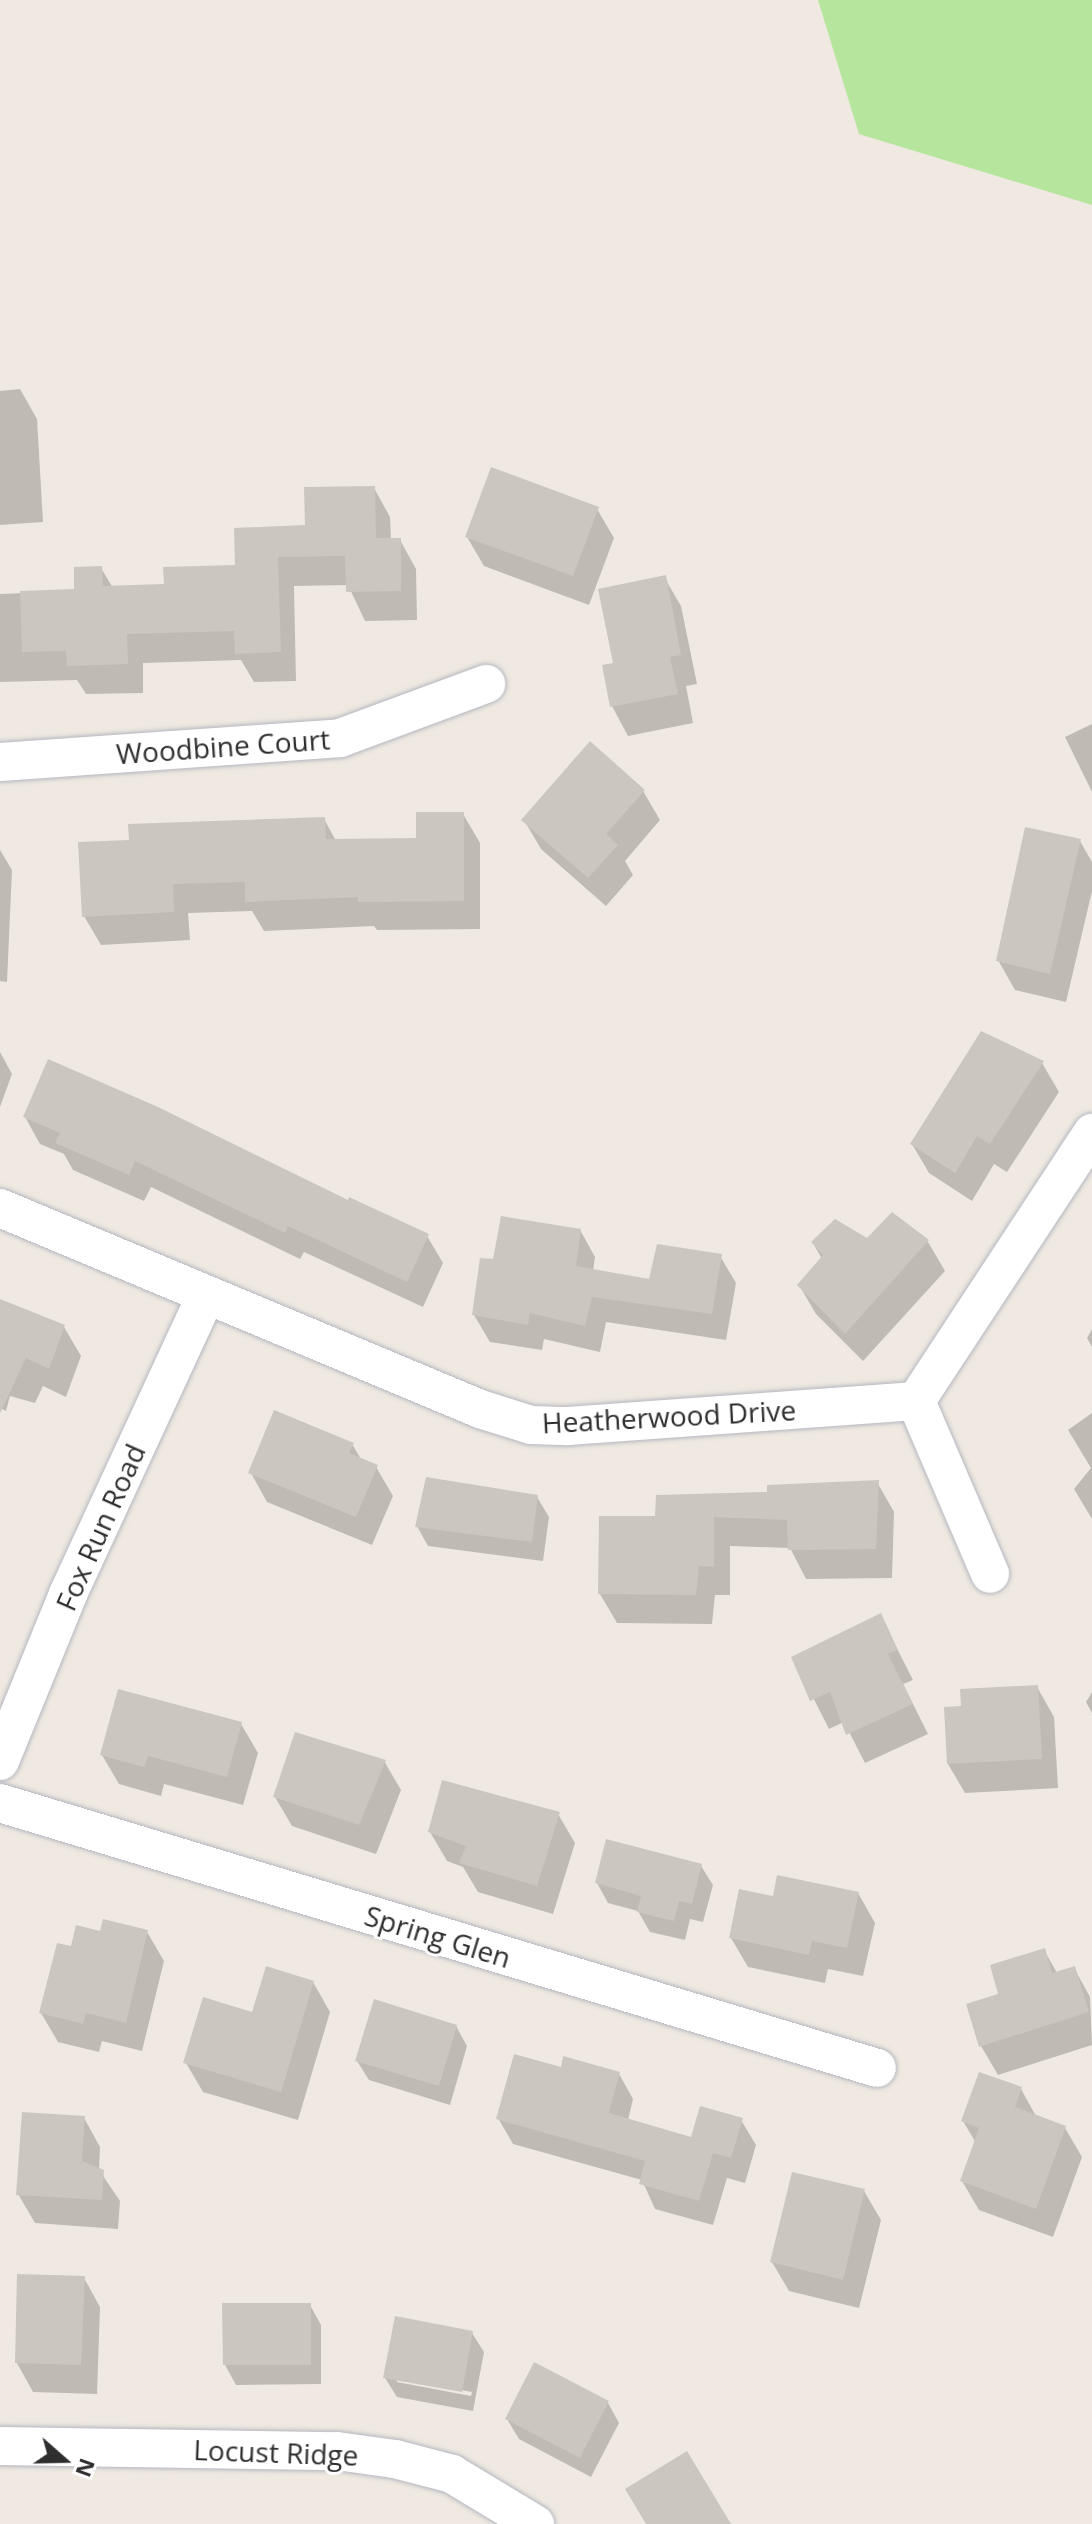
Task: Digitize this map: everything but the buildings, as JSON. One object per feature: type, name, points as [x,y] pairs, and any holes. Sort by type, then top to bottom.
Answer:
[{"type":"street","name":"Woodbine Court","points":[[0,762],[340,738],[486,684]]},
{"type":"street","points":[[990,1574],[916,1401],[1092,1133]]},
{"type":"street","name":"Heatherwood Drive","points":[[0,1208],[480,1409],[531,1425],[568,1426],[916,1401]]},
{"type":"street","name":"Fox Run Road","points":[[0,1761],[68,1594],[206,1296]]},
{"type":"street","name":"Spring Glen","points":[[0,1803],[877,2068]]},
{"type":"street","name":"Locust Ridge","points":[[0,2446],[352,2453],[395,2459],[452,2474],[535,2524]]},
{"type":"green space","points":[[818,0],[1092,0],[1092,205],[859,134]]}]
